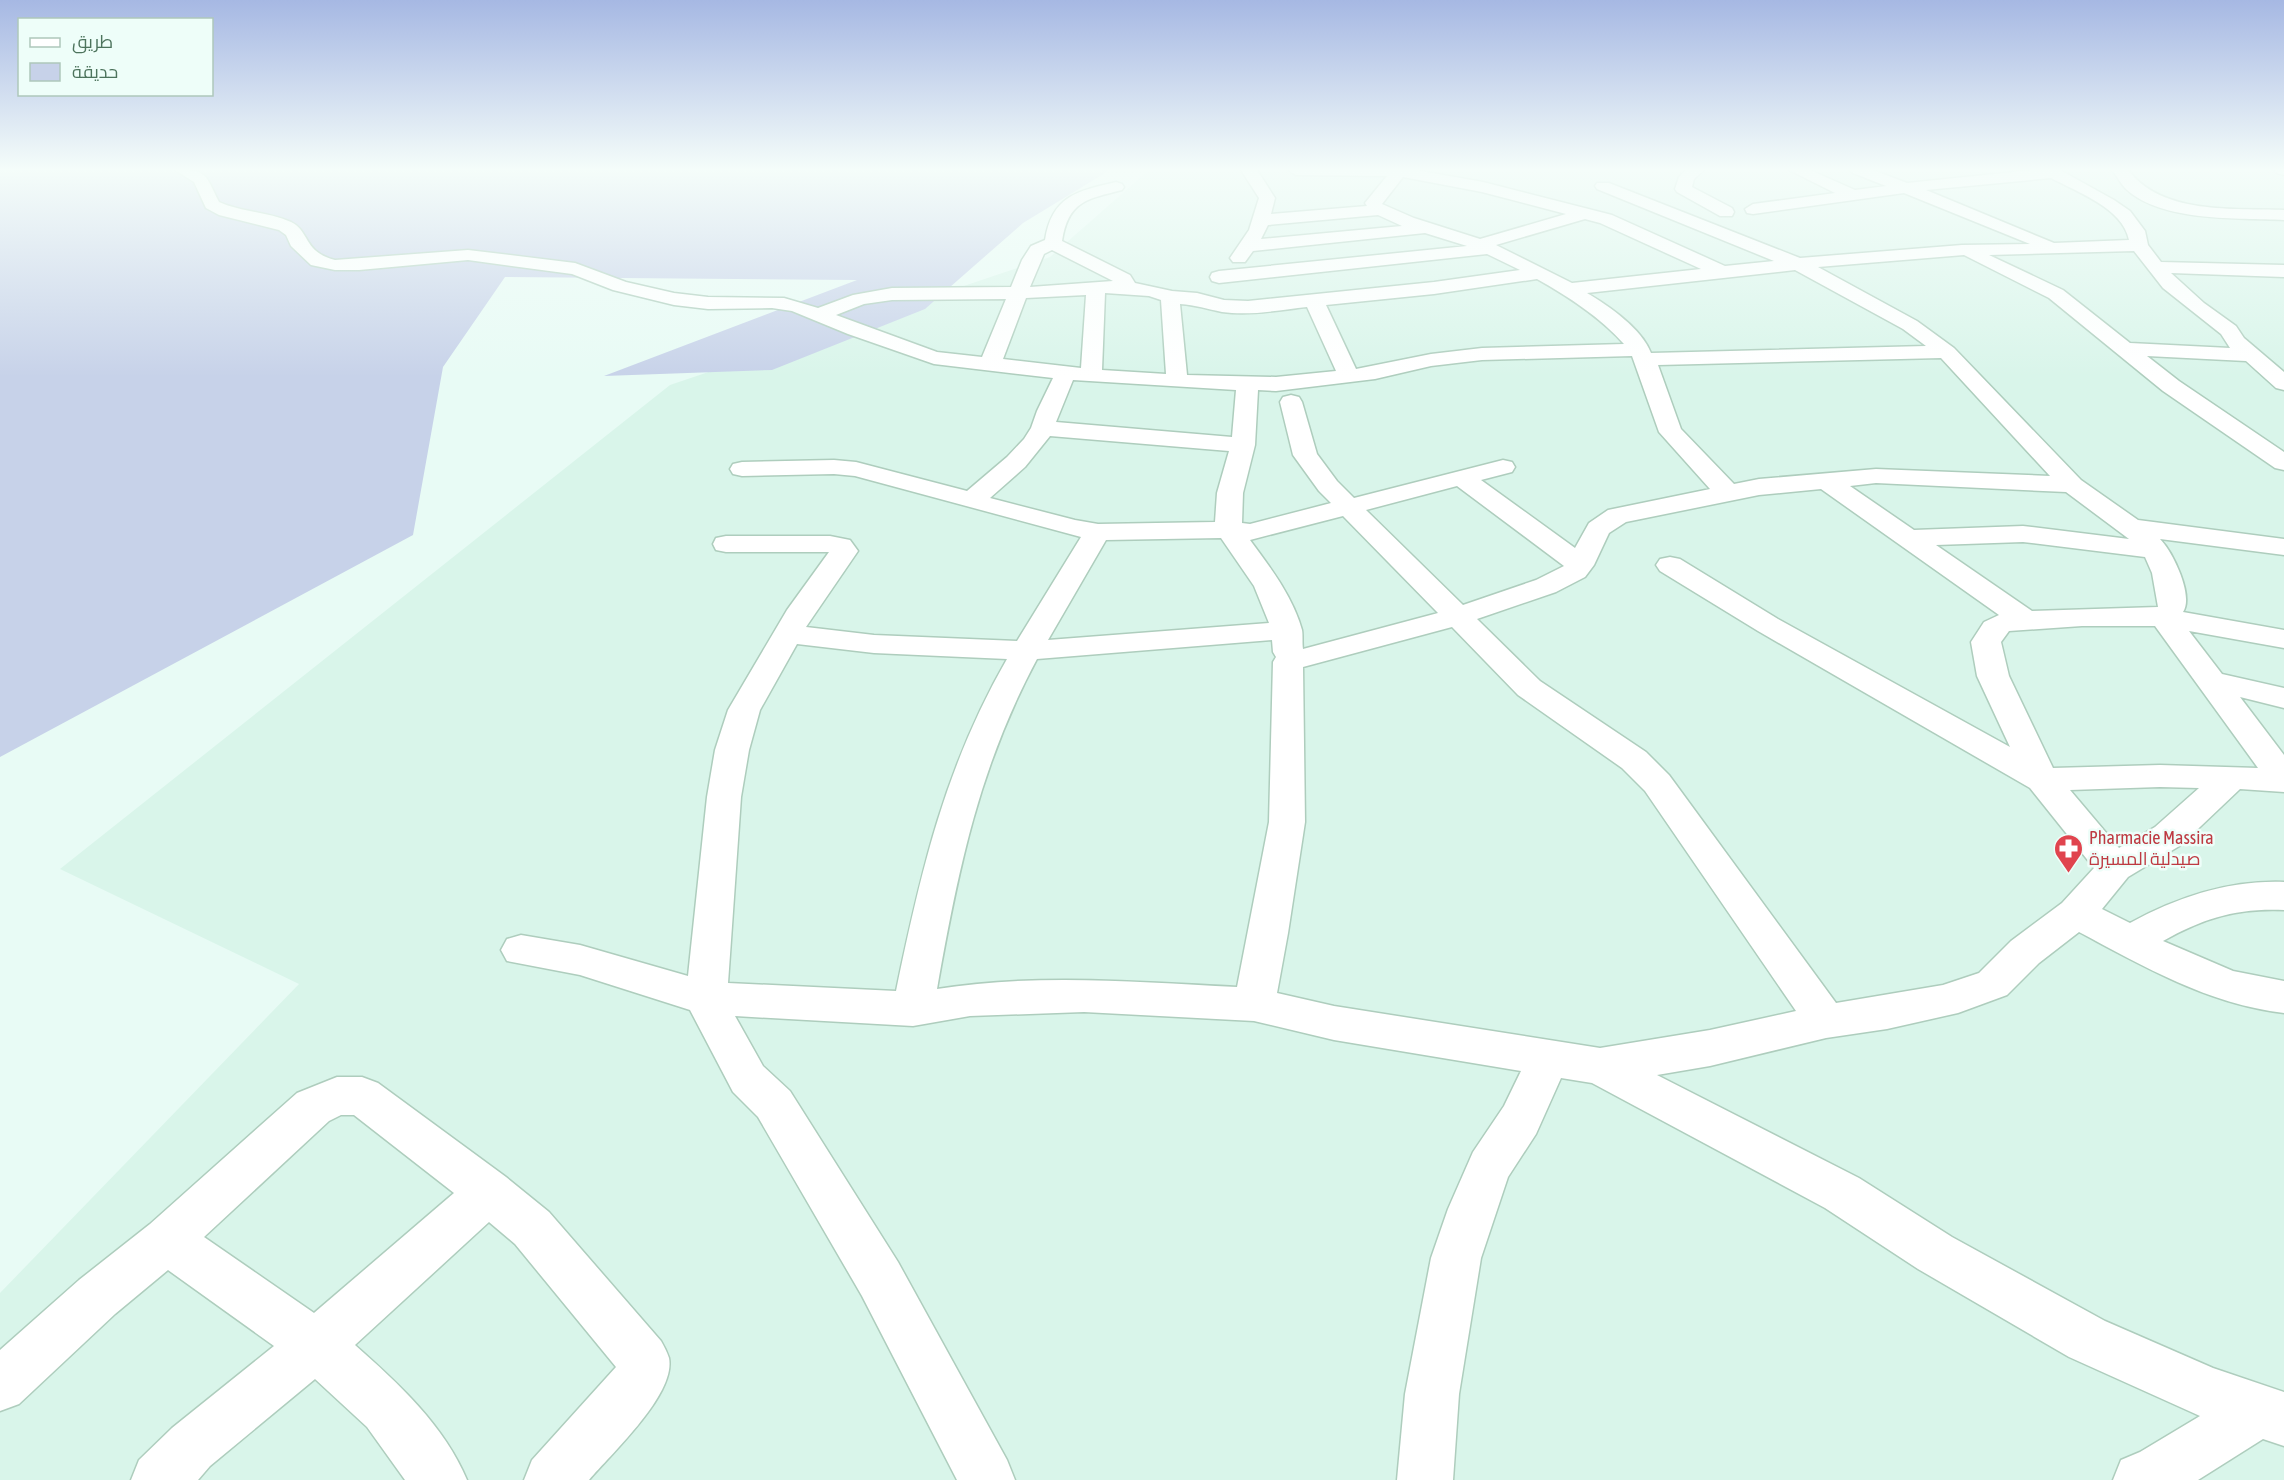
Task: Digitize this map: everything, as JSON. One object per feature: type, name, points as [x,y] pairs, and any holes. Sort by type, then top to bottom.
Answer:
[{"type":"street","points":[[296,239],[317,261],[335,265],[359,266],[468,255],[575,269],[590,273],[608,283],[698,303],[777,302],[820,314],[855,330],[927,356],[1091,376],[1276,384],[1386,371],[1431,360],[1482,354],[1947,352]]},
{"type":"street","points":[[1053,243],[1054,239]]},
{"type":"street","points":[[1197,299],[1220,278],[1252,239]]},
{"type":"street","points":[[1248,246],[1318,239]]},
{"type":"street","points":[[1461,239],[1484,247],[1569,289],[1615,322],[1642,355],[1666,423],[1728,492]]},
{"type":"street","points":[[1220,278],[1484,247],[1500,239]]},
{"type":"street","points":[[1651,239],[1725,273]]},
{"type":"street","points":[[1728,239],[1800,265],[1910,325],[1947,352],[2072,485],[2156,550],[2166,573],[2172,597],[2172,607],[2164,618]]},
{"type":"street","points":[[2034,239],[2055,248]]},
{"type":"street","points":[[2138,239],[2139,245],[2155,267],[2185,298],[2229,330],[2236,342],[2284,383]]},
{"type":"street","points":[[990,365],[1031,260],[1037,250],[1053,243]]},
{"type":"street","points":[[1053,243],[1123,279],[1128,288]]},
{"type":"street","points":[[1569,289],[1854,258],[1962,250],[2139,245]]},
{"type":"street","points":[[1962,250],[2056,294],[2171,386],[2284,463]]},
{"type":"street","points":[[2155,267],[2284,271]]},
{"type":"street","points":[[2263,270],[2284,282]]},
{"type":"street","points":[[820,314],[851,301],[877,295],[1019,293],[1128,288],[1152,291],[1170,297],[1197,299],[1223,306],[1248,307],[1434,288],[1539,273]]},
{"type":"street","points":[[1091,376],[1096,289]]},
{"type":"street","points":[[1170,297],[1177,380]]},
{"type":"street","points":[[1314,300],[1349,376]]},
{"type":"street","points":[[2122,349],[2251,355]]},
{"type":"street","points":[[972,500],[1016,462],[1043,428],[1048,411],[1066,373]]},
{"type":"street","points":[[1247,384],[1243,444],[1230,493],[1228,530],[1260,571],[1282,611],[1287,630],[1288,662],[1287,822],[1269,933],[1254,1004]]},
{"type":"street","points":[[1291,402],[1305,455],[1328,486],[1348,507],[1529,688],[1634,760],[1657,783],[1826,1020]]},
{"type":"street","points":[[1043,428],[1243,444]]},
{"type":"street","points":[[742,469],[834,467],[856,469],[972,500],[1021,516],[1098,532],[1228,530],[1251,532],[1503,468]]},
{"type":"street","points":[[1288,662],[1456,617],[1546,586],[1580,566],[1598,529],[1612,519],[1658,506],[1728,492],[1825,480],[1907,476],[2072,485]]},
{"type":"street","points":[[1462,478],[1580,566]]},
{"type":"street","points":[[1825,480],[2026,620]]},
{"type":"street","points":[[2129,527],[2284,547]]},
{"type":"street","points":[[913,1010],[942,859],[962,795],[991,720],[1027,651],[1098,532]]},
{"type":"street","points":[[1909,538],[2023,534],[2156,550]]},
{"type":"street","points":[[726,544],[830,544],[843,549],[841,556],[801,610],[744,710],[732,750],[724,797],[706,998],[748,1079],[774,1104],[879,1279],[987,1480]]},
{"type":"street","points":[[1670,565],[1768,625],[2042,780],[2160,776],[2284,780]]},
{"type":"street","points":[[2115,868],[2042,780],[1993,675],[1986,642],[1990,632],[1997,626],[2026,620],[2082,617],[2164,618],[2284,639]]},
{"type":"street","points":[[2164,618],[2284,780]]},
{"type":"street","points":[[788,634],[874,644],[1027,651],[1287,630]]},
{"type":"street","points":[[2210,681],[2284,698]]},
{"type":"street","points":[[521,950],[580,960],[706,998],[913,1010],[970,1000],[1084,996],[1254,1004],[1334,1023],[1600,1066],[1710,1048],[1826,1020],[1887,1012],[1943,1001],[1993,984],[2025,952],[2076,913],[2115,868],[2168,836],[2232,777]]},
{"type":"street","points":[[2132,941],[2150,929],[2202,907],[2255,895],[2284,896]]},
{"type":"street","points":[[2076,913],[2220,984],[2255,994],[2284,997]]},
{"type":"street","points":[[1425,1480],[1432,1394],[1456,1258],[1472,1209],[1490,1167],[1520,1120],[1548,1059]]},
{"type":"street","points":[[1600,1066],[1842,1193],[1935,1253],[2087,1339],[2209,1394],[2271,1415]]},
{"type":"street","points":[[0,1385],[97,1297],[167,1240],[314,1107],[337,1096],[362,1096],[489,1192],[531,1228],[643,1359],[640,1381],[552,1480]]},
{"type":"street","points":[[159,1480],[191,1447],[316,1345],[489,1192]]},
{"type":"street","points":[[167,1240],[316,1345],[386,1408],[439,1480]]},
{"type":"street","points":[[2141,1480],[2271,1415]]},
{"type":"shaded area","points":[[1070,239],[2284,239],[2284,1480],[0,1480],[0,1293],[299,984],[60,869],[670,385],[1050,257]]},
{"type":"green space","points":[[0,239],[1005,239],[925,309],[772,370],[604,376],[857,280],[505,277],[443,367],[413,535],[0,757]]},
{"type":"place","name":"Pharmacie Massira صيدلية المسيرة","points":[[2068,874]]}]
